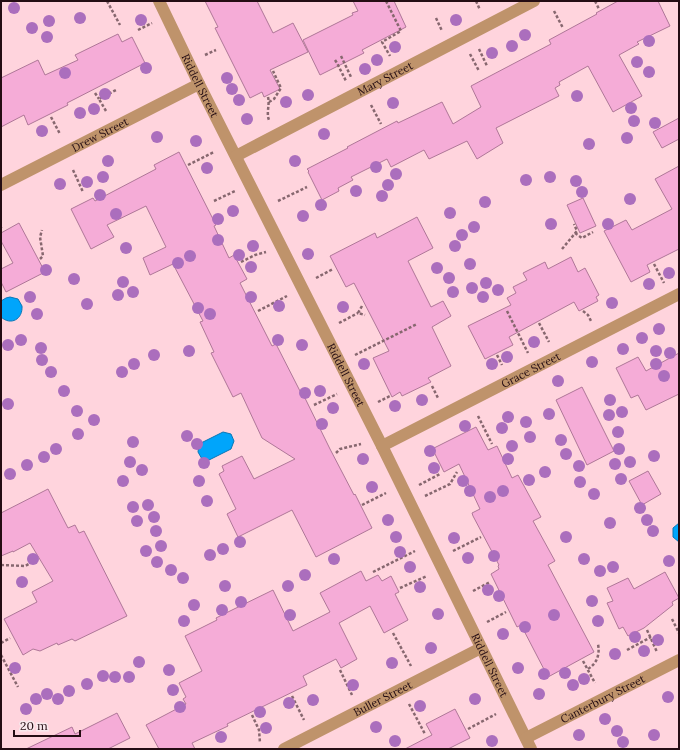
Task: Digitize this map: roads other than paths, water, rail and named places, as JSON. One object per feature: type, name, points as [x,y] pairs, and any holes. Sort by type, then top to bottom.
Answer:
[{"type":"street","name":"Riddell Street","points":[[159,1],[199,84],[382,446],[529,744]]},
{"type":"street","name":"Mary Street","points":[[236,156],[534,1]]},
{"type":"street","name":"Drew Street","points":[[1,185],[199,84]]},
{"type":"street","name":"Grace Street","points":[[382,446],[679,294]]},
{"type":"street","name":"Buller Street","points":[[284,749],[481,648]]},
{"type":"street","name":"Canterbury Street","points":[[529,744],[679,660]]},
{"type":"water","points":[[10,297],[18,299],[22,306],[21,314],[16,320],[12,321],[5,320],[1,317],[1,301]]},
{"type":"water","points":[[223,432],[231,434],[234,441],[231,449],[209,460],[202,459],[198,452],[199,444]]},
{"type":"water","points":[[679,523],[679,542],[673,537],[673,528]]}]
